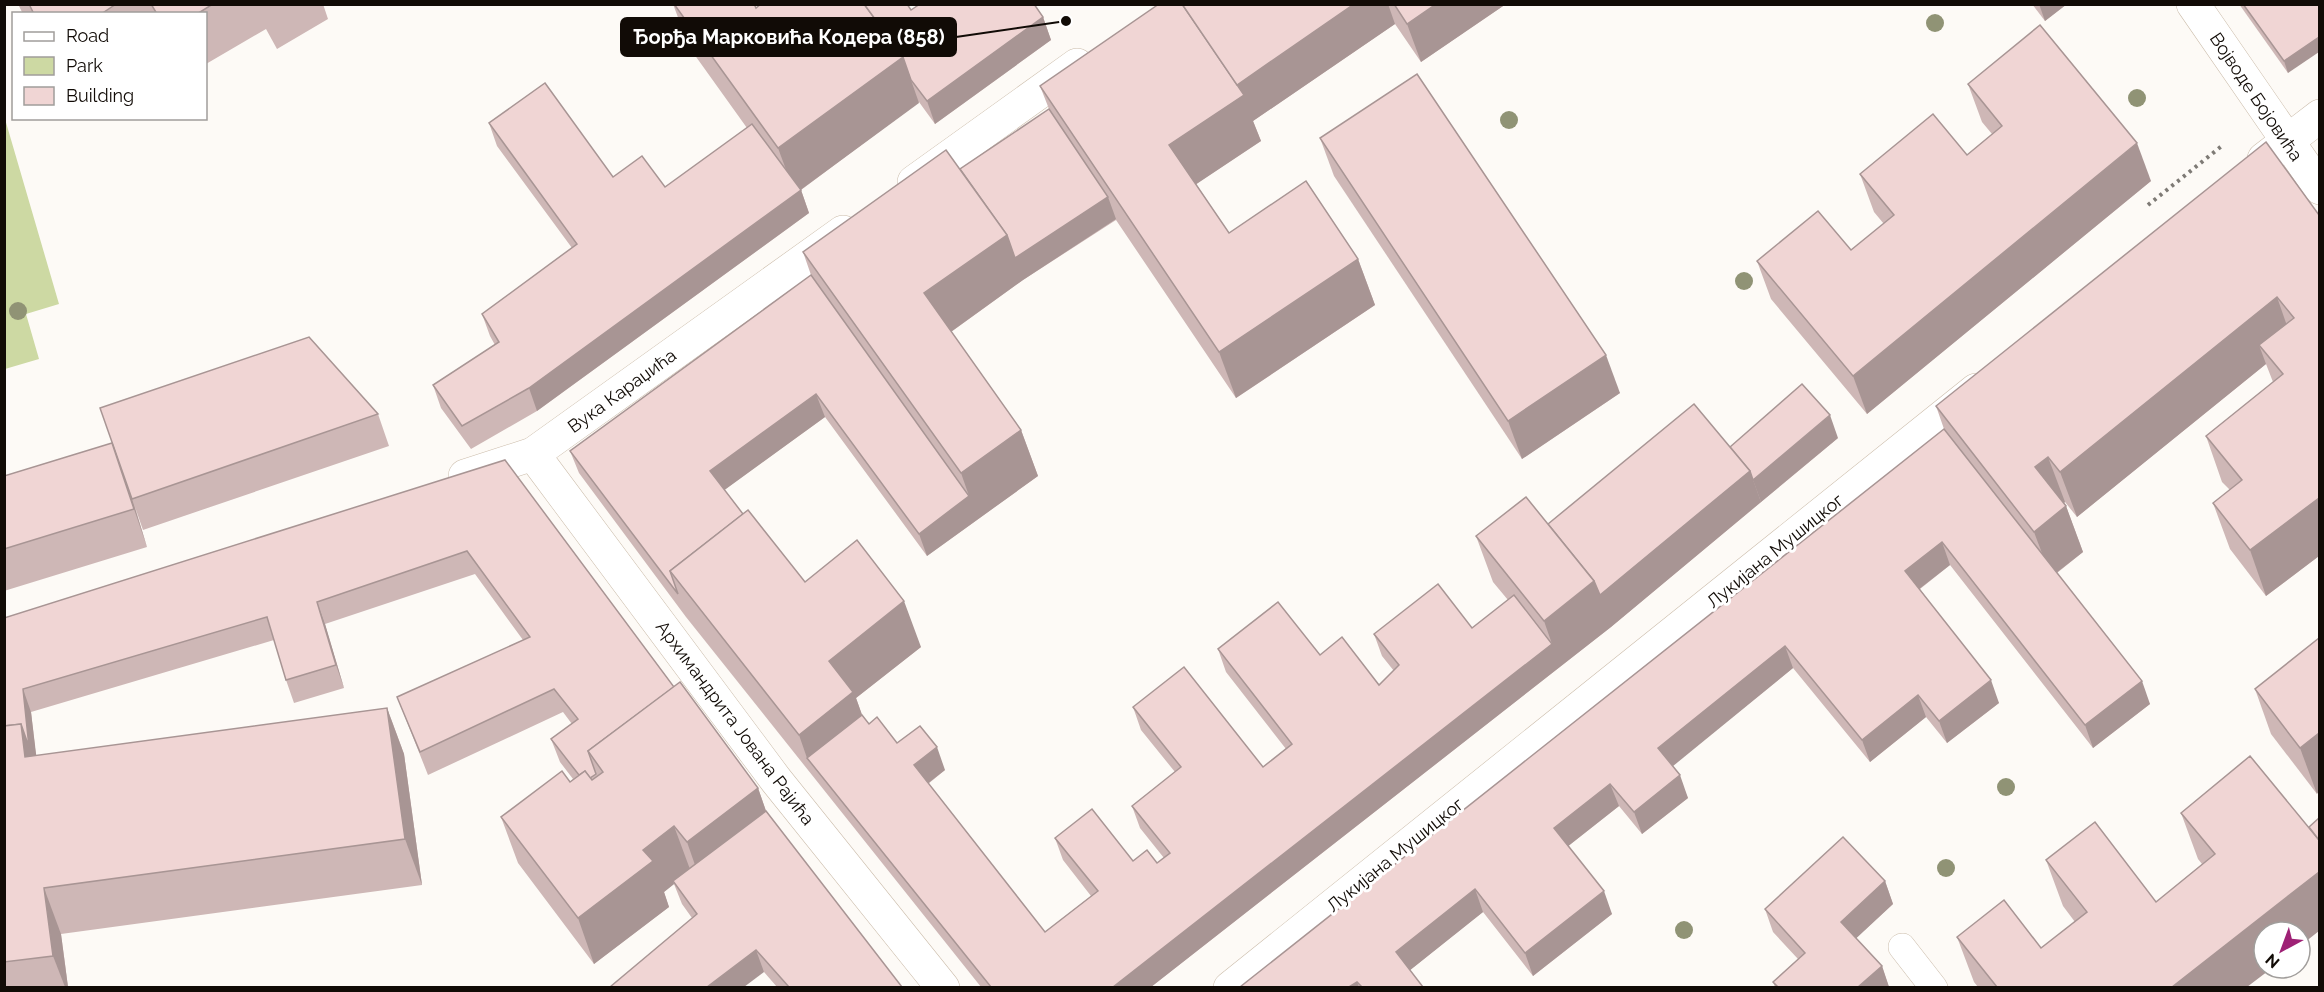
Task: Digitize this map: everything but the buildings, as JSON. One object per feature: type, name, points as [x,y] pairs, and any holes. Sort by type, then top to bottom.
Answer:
[{"type":"street","name":"Војводе Бојовића","points":[[2193,4],[2319,188]]},
{"type":"street","name":"Вука Караџића","points":[[433,486],[533,454],[1104,46]]},
{"type":"street","points":[[2245,174],[2319,116]]},
{"type":"street","name":"Лукијана Мушицког","points":[[1230,987],[2003,368]]},
{"type":"street","name":"Архимандрита Јована Рајића","points":[[533,454],[776,780],[943,987]]},
{"type":"lane","points":[[1902,947],[1934,987]]},
{"type":"path","points":[[2148,205],[2226,142]]},
{"type":"green space","points":[[5,119],[59,304],[26,314],[39,359],[5,369]]},
{"type":"place","name":"Ђорђа Марковића Кодера (858)","points":[[1066,21]]}]
